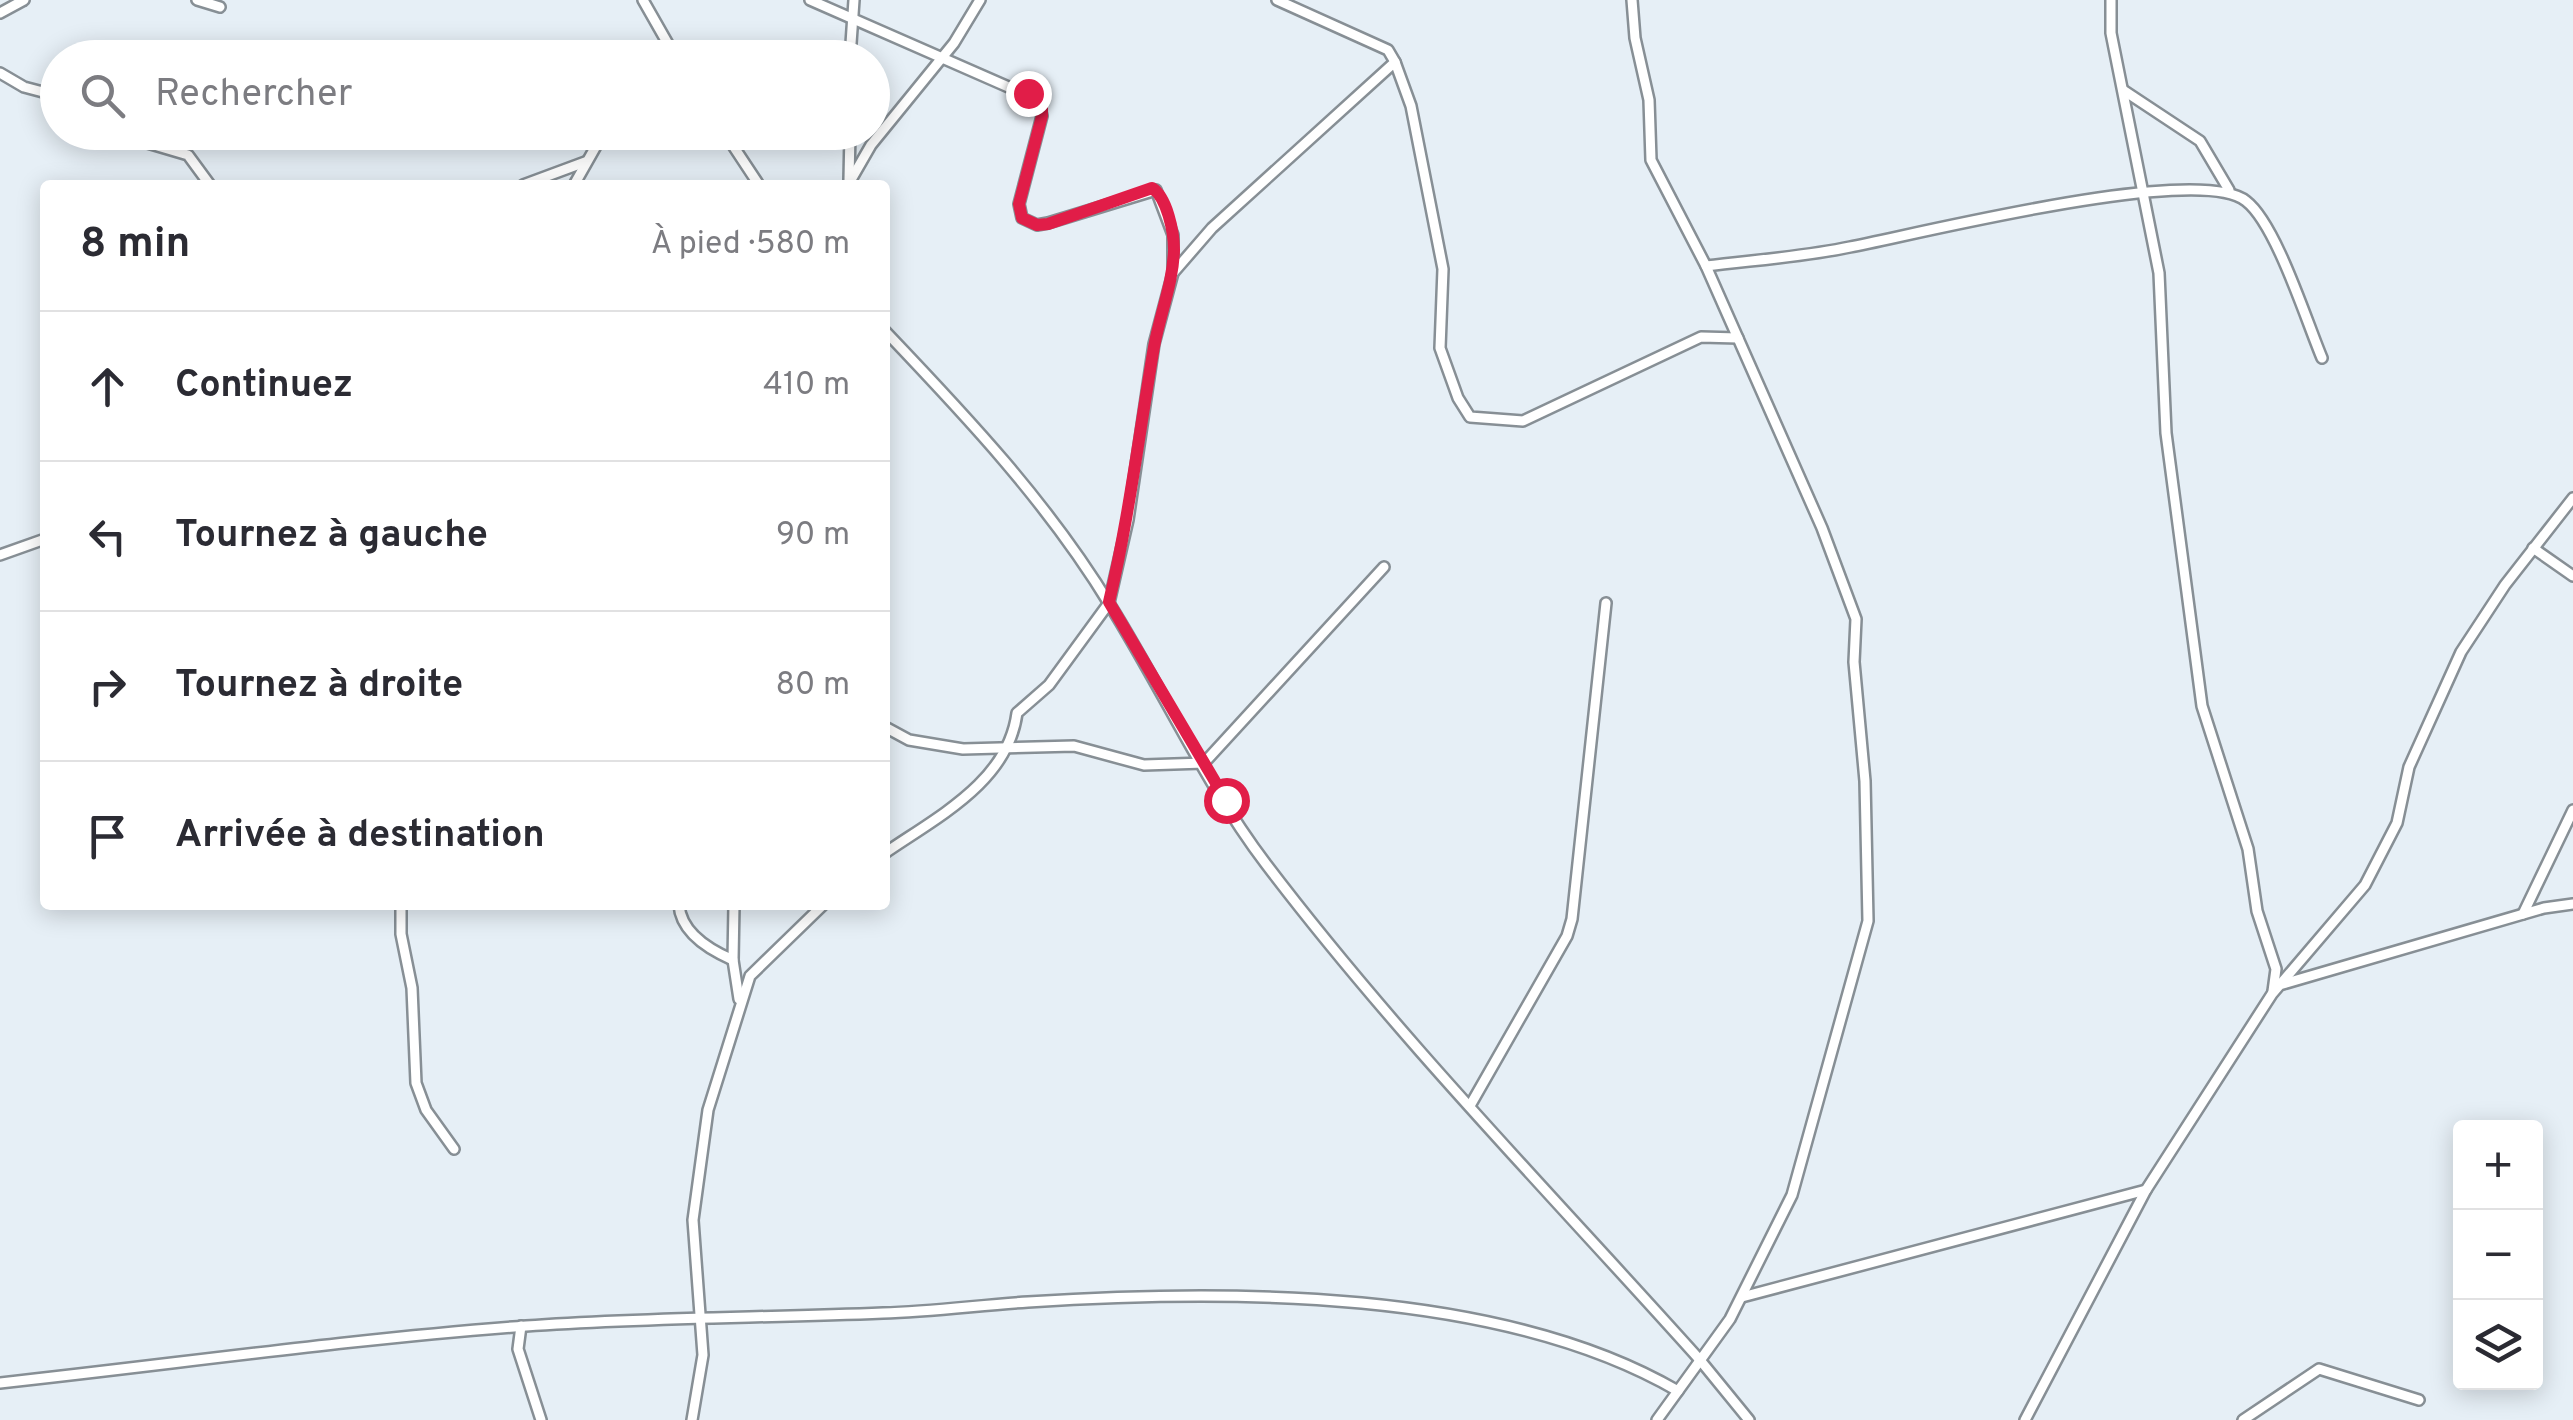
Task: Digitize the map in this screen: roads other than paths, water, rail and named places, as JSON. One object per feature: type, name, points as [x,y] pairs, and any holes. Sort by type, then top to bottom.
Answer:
[{"type":"street","points":[[0,13],[24,0]]},
{"type":"street","points":[[197,0],[220,8]]},
{"type":"street","points":[[643,0],[666,40]]},
{"type":"street","points":[[810,0],[1028,93],[1042,107],[1019,204],[1022,218],[1037,225],[1048,224],[1152,188],[1161,195],[1173,235],[1173,273],[1154,344],[1128,520],[1109,602],[1050,685],[1017,713],[1008,749],[943,818],[890,850]]},
{"type":"street","points":[[850,40],[854,0]]},
{"type":"street","points":[[890,121],[943,55],[980,0]]},
{"type":"street","points":[[1277,0],[1388,50],[1395,62],[1411,106],[1444,269],[1437,331],[1440,348],[1458,398],[1470,417],[1523,421],[1701,337],[1714,334],[1738,338]]},
{"type":"street","points":[[1632,0],[1634,38],[1650,100],[1651,160],[1706,266],[1822,528],[1856,619],[1868,921],[1792,1195],[1742,1298],[1657,1420]]},
{"type":"street","points":[[2111,0],[2111,33],[2160,273],[2166,433],[2190,633],[2202,706],[2248,849],[2257,911],[2276,969],[2272,994]]},
{"type":"street","points":[[1173,273],[1212,228],[1395,62]]},
{"type":"street","points":[[0,74],[40,91]]},
{"type":"street","points":[[2122,90],[2200,141],[2229,190],[2248,202],[2265,221],[2322,358]]},
{"type":"street","points":[[171,150],[188,155],[206,180]]},
{"type":"street","points":[[576,180],[593,150]]},
{"type":"street","points":[[736,150],[756,180]]},
{"type":"street","points":[[849,180],[850,150]]},
{"type":"street","points":[[851,180],[868,150]]},
{"type":"street","points":[[536,180],[585,162]]},
{"type":"street","points":[[1706,266],[1848,248],[1931,228],[2144,193],[2229,190]]},
{"type":"street","points":[[890,335],[1056,523],[1109,602],[1267,866],[1358,979],[1700,1360],[1748,1420]]},
{"type":"street","points":[[2025,1420],[2146,1190],[2272,994],[2365,885],[2397,822],[2409,768],[2462,652],[2533,548],[2573,498]]},
{"type":"street","points":[[0,555],[40,541]]},
{"type":"street","points":[[2533,548],[2573,576]]},
{"type":"street","points":[[890,730],[928,744],[1008,749],[1074,746],[1144,765],[1204,762],[1384,568]]},
{"type":"street","points":[[1471,1104],[1567,936],[1572,919],[1606,603]]},
{"type":"street","points":[[2523,914],[2573,810]]},
{"type":"street","points":[[2280,985],[2523,914],[2573,904]]},
{"type":"street","points":[[401,910],[401,934],[412,988],[416,1084],[426,1110],[454,1149]]},
{"type":"street","points":[[681,910],[687,929],[715,952],[733,960]]},
{"type":"street","points":[[734,910],[733,960],[740,1002]]},
{"type":"street","points":[[692,1420],[704,1355],[704,1315],[694,1253],[696,1171],[708,1110],[740,1002],[758,964],[817,910]]},
{"type":"street","points":[[1742,1298],[2146,1190]]},
{"type":"street","points":[[0,1383],[521,1326],[704,1315],[886,1313],[1111,1298],[1344,1300],[1489,1323],[1636,1366],[1678,1390]]},
{"type":"street","points":[[521,1326],[520,1360],[541,1420]]},
{"type":"street","points":[[2243,1420],[2319,1369],[2419,1400]]}]
